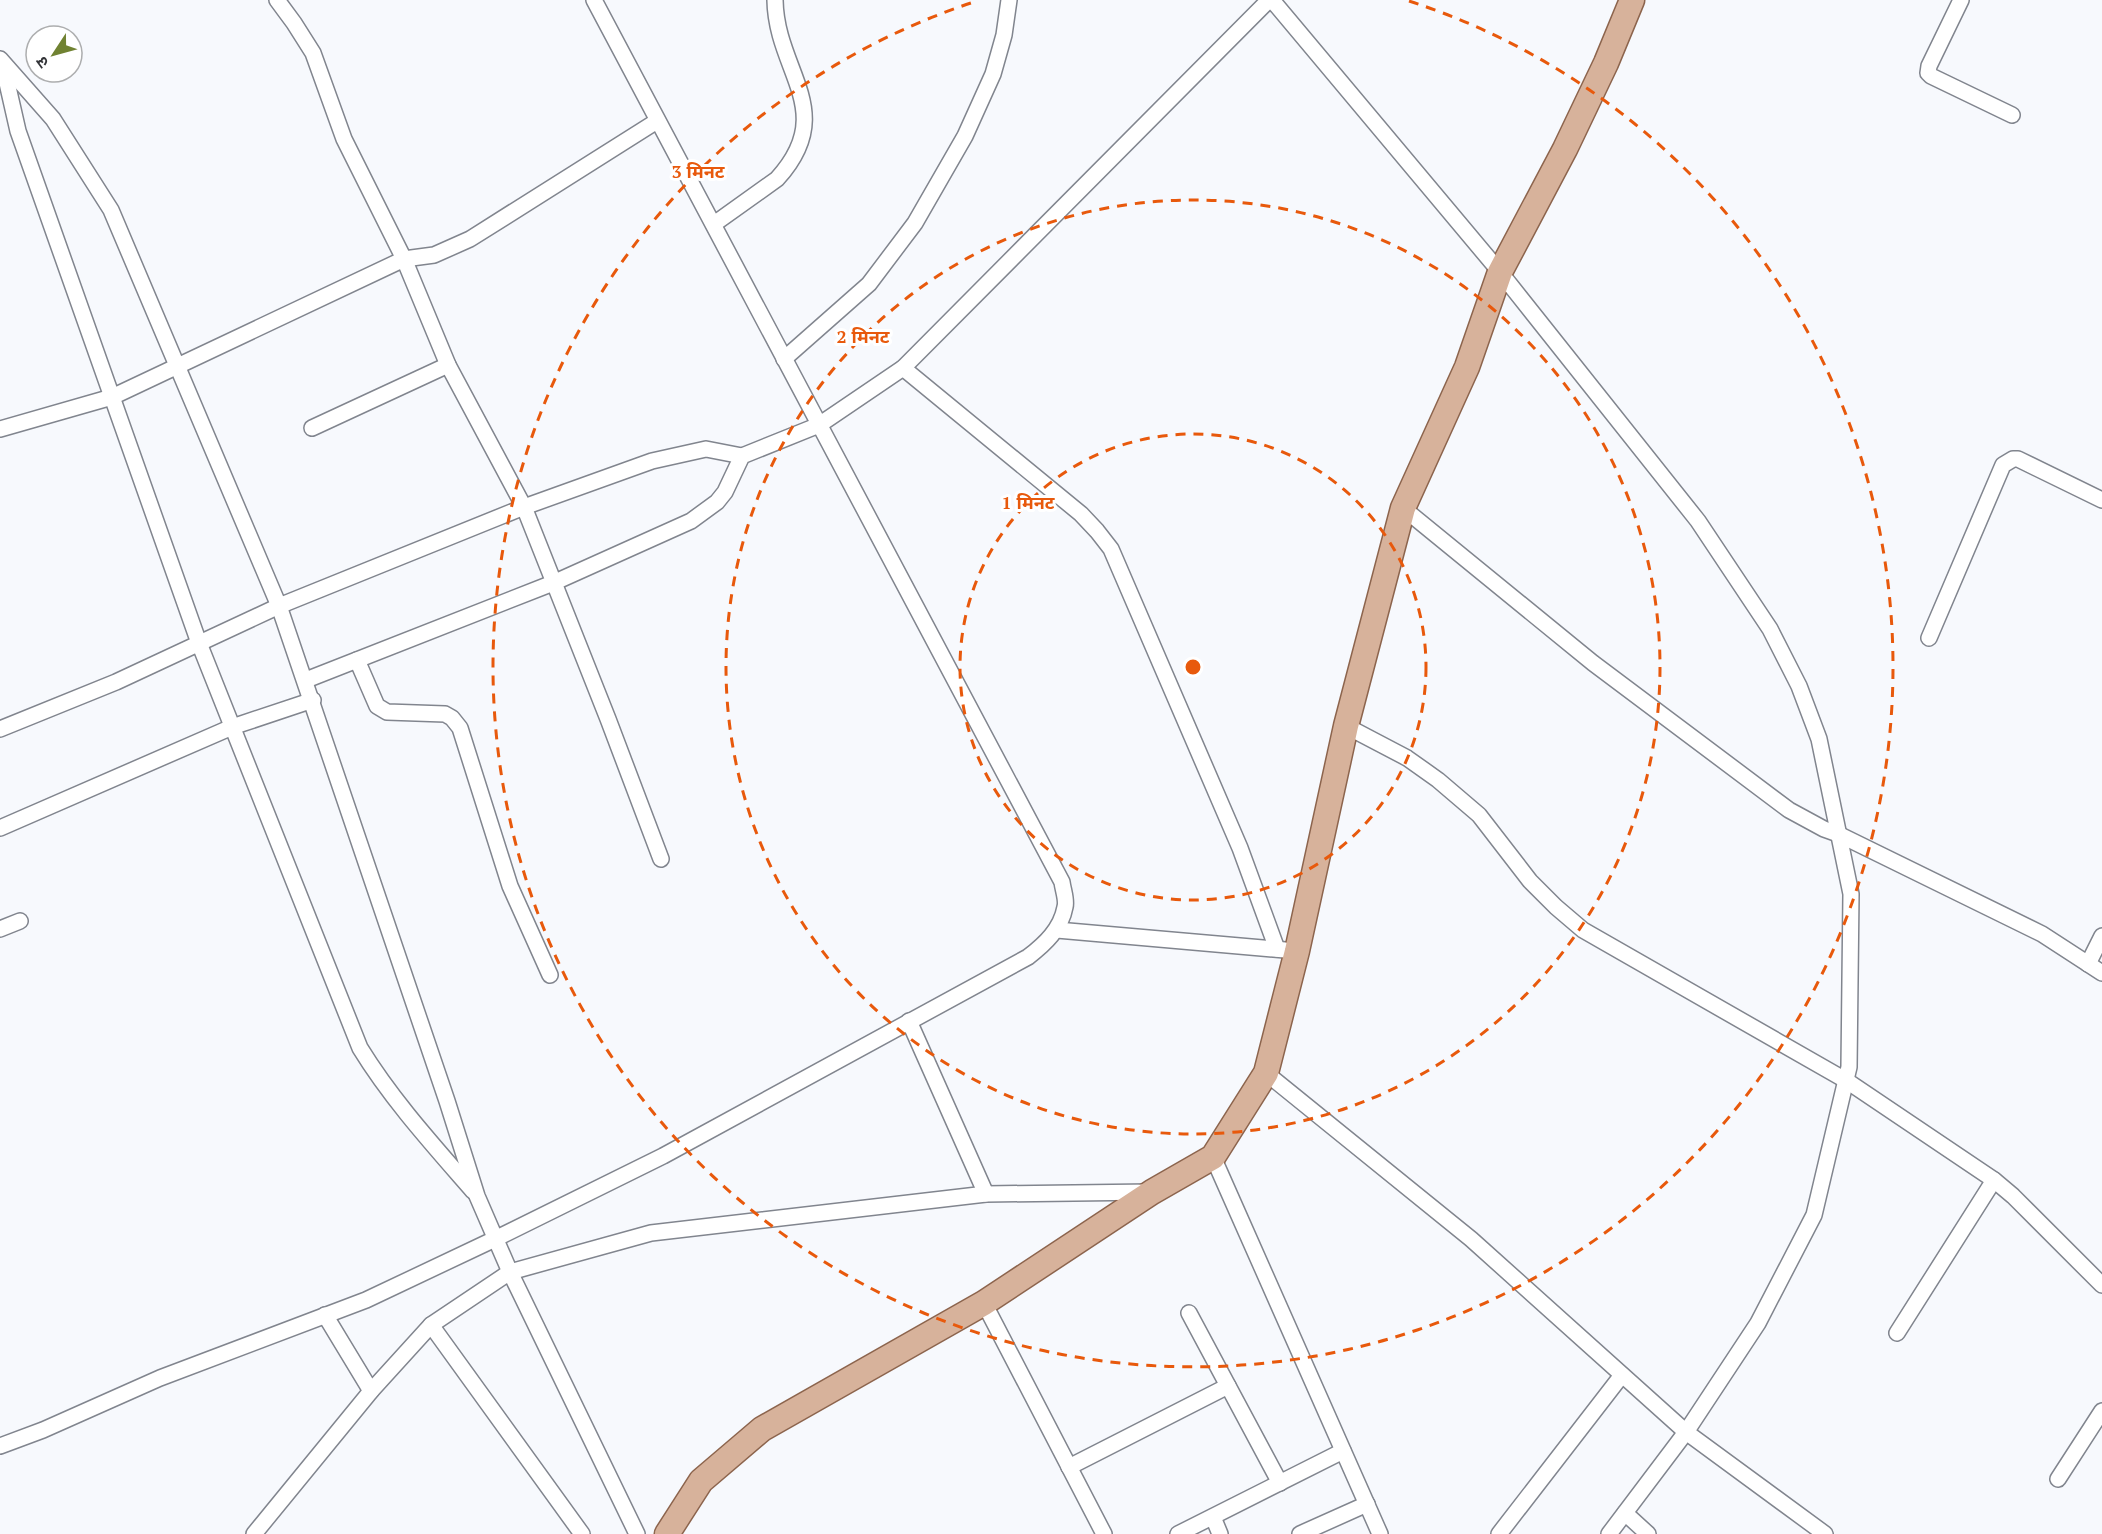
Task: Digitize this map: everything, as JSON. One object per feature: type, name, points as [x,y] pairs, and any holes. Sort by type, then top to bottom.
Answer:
[{"type":"main road","points":[[667,1534],[701,1481],[762,1429],[984,1303],[1152,1192],[1213,1157],[1266,1073],[1287,950],[1403,508],[1467,367],[1500,272],[1565,148],[1632,0]]},
{"type":"street","points":[[277,0],[313,53],[344,139],[404,260],[448,365],[524,507],[661,858]]},
{"type":"street","points":[[0,1446],[43,1430],[160,1378],[376,1295],[497,1238],[663,1156],[1028,957],[1044,945],[1057,930],[1066,905],[1062,882],[594,0]]},
{"type":"street","points":[[714,224],[777,179],[799,147],[805,126],[805,109],[776,21],[775,0]]},
{"type":"street","points":[[784,358],[869,284],[915,223],[965,136],[993,74],[1004,35],[1009,0]]},
{"type":"street","points":[[0,729],[116,682],[279,606],[524,507],[652,461],[706,449],[742,456],[819,425],[903,368],[1270,0],[1500,272],[1698,521],[1770,629],[1799,686],[1819,739],[1851,894],[1850,1067],[1814,1215],[1758,1323],[1686,1432],[1609,1534]]},
{"type":"street","points":[[1961,0],[1929,66],[1928,73],[2012,115]]},
{"type":"street","points":[[1,60],[53,119],[111,210],[279,606],[313,700],[477,1196],[510,1272],[637,1534]]},
{"type":"street","points":[[1,60],[18,130],[199,643],[360,1048],[379,1079],[405,1113],[477,1196]]},
{"type":"street","points":[[0,429],[112,397],[404,260],[434,255],[470,239],[657,121]]},
{"type":"street","points":[[312,428],[448,365]]},
{"type":"street","points":[[903,368],[1081,514],[1110,549],[1240,848],[1287,950],[1057,930]]},
{"type":"street","points":[[306,680],[553,583],[691,521],[717,502],[725,492],[742,456]]},
{"type":"street","points":[[1929,638],[2003,465],[2013,459],[2018,459],[2102,500]]},
{"type":"street","points":[[1403,508],[1593,663],[1789,810],[2042,934],[2102,973]]},
{"type":"street","points":[[357,660],[377,706],[381,709],[387,712],[445,714],[452,718],[460,728],[510,886],[550,975]]},
{"type":"street","points":[[0,828],[232,727],[313,700]]},
{"type":"street","points":[[1346,726],[1407,758],[1438,780],[1479,816],[1530,881],[1583,930],[1847,1081],[1994,1180],[2102,1285]]},
{"type":"street","points":[[0,929],[20,921]]},
{"type":"street","points":[[2088,964],[2102,936]]},
{"type":"street","points":[[909,1021],[987,1194]]},
{"type":"street","points":[[1266,1073],[1471,1239],[1686,1432],[1825,1534]]},
{"type":"street","points":[[1213,1157],[1380,1534]]},
{"type":"street","points":[[1897,1333],[1994,1180]]},
{"type":"street","points":[[254,1534],[371,1391],[431,1325],[510,1272],[651,1233],[987,1194],[1152,1192]]},
{"type":"street","points":[[984,1303],[1104,1534]]},
{"type":"street","points":[[1189,1313],[1280,1483]]},
{"type":"street","points":[[325,1315],[371,1391]]},
{"type":"street","points":[[431,1325],[582,1534]]},
{"type":"street","points":[[1498,1534],[1622,1375]]},
{"type":"street","points":[[1069,1467],[1228,1386]]},
{"type":"street","points":[[2058,1479],[2102,1411]]},
{"type":"street","points":[[1178,1534],[1343,1451]]},
{"type":"street","points":[[1300,1534],[1367,1504]]},
{"type":"street","points":[[1625,1513],[1648,1534]]},
{"type":"street","points":[[1213,1517],[1220,1534]]}]
